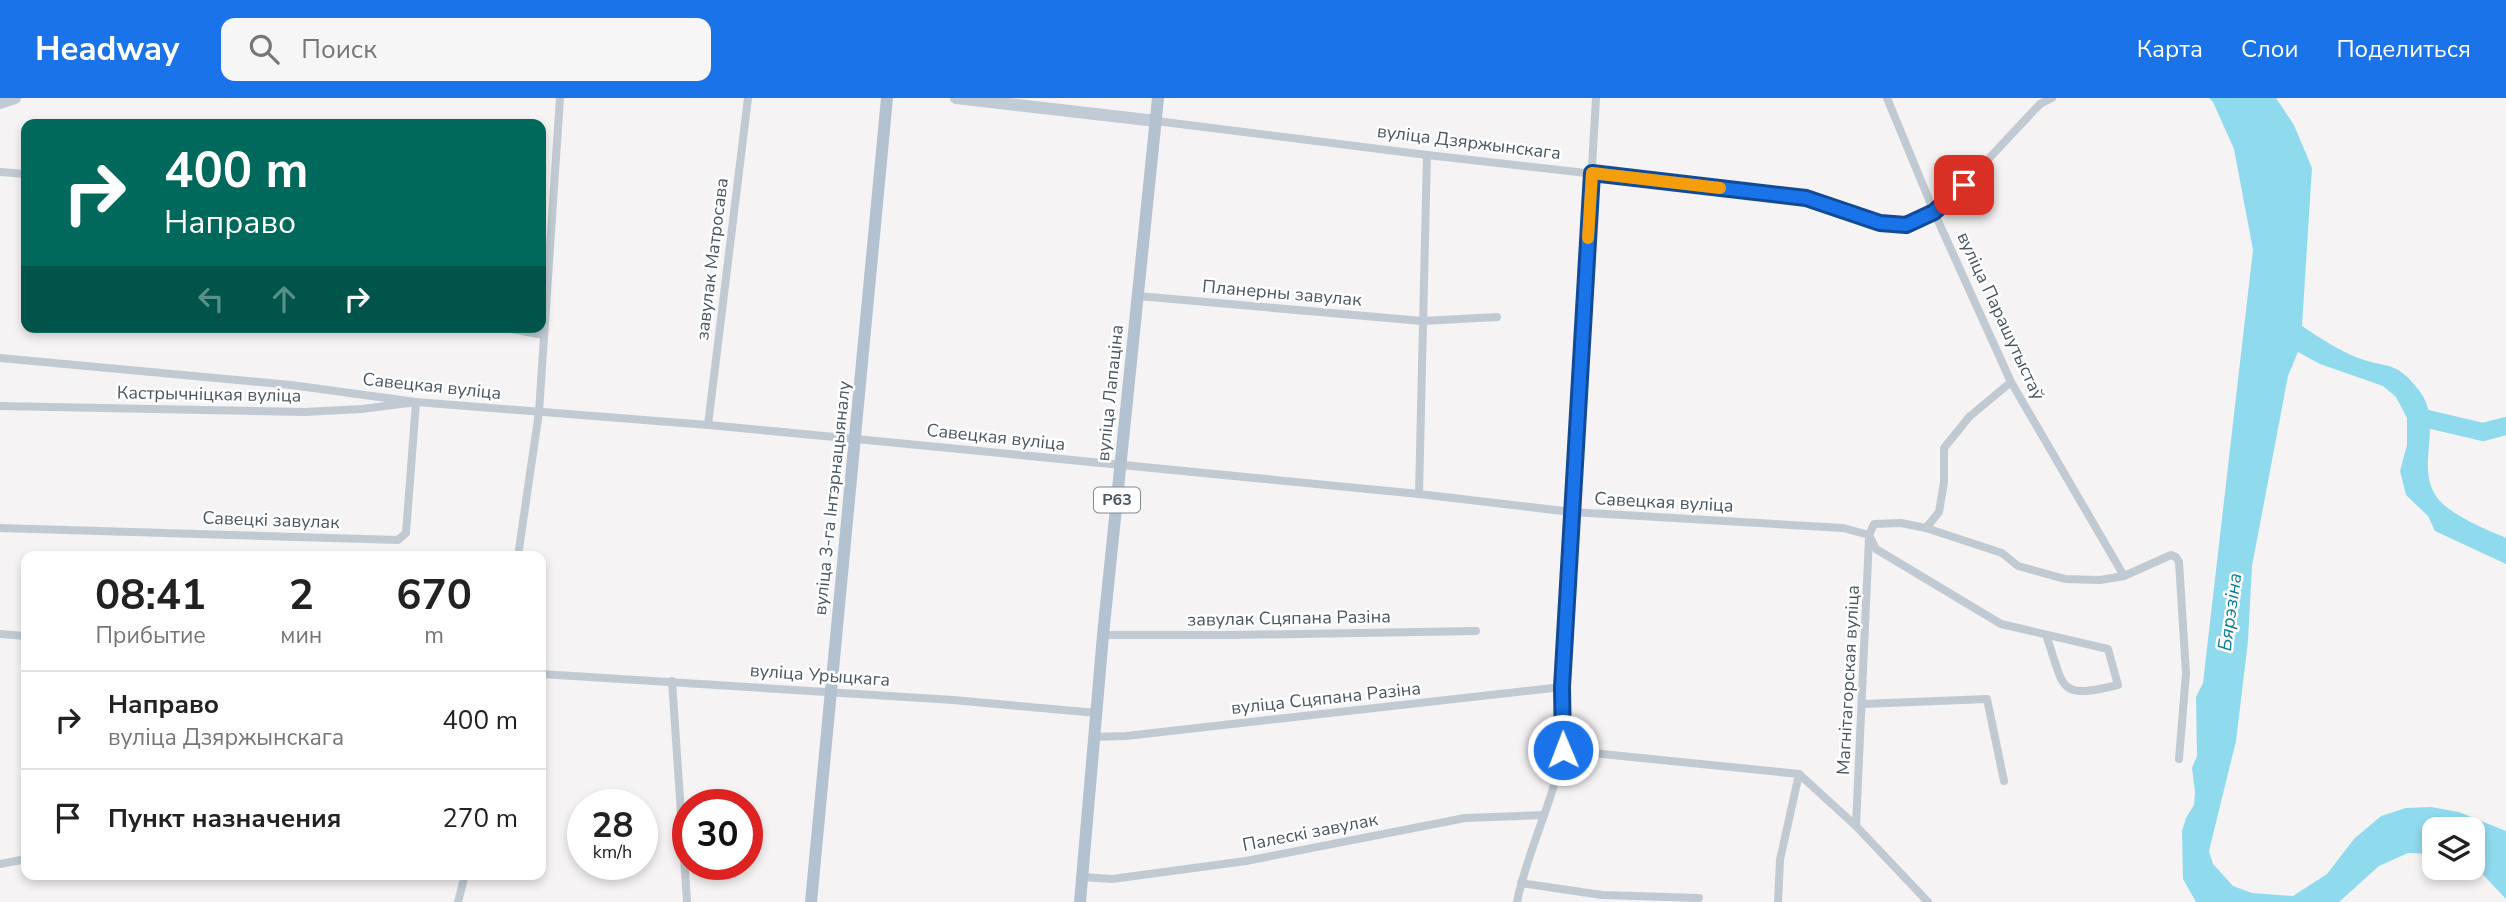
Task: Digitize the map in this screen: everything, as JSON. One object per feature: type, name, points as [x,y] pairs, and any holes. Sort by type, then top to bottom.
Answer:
[{"type":"main road","name":"вуліца 3-га Інтэрнацыяналу","points":[[811,902],[887,98]]},
{"type":"main road","name":"вуліца Лапаціна","points":[[1080,902],[1103,635],[1158,98]]},
{"type":"street","points":[[0,103],[15,98]]},
{"type":"street","points":[[546,296],[561,98]]},
{"type":"street","name":"завулак Матросава","points":[[708,425],[748,98]]},
{"type":"street","name":"вуліца Дзяржынскага","points":[[956,98],[1806,198],[1880,223],[1906,225],[1934,212],[1964,185],[2040,104],[2052,98]]},
{"type":"street","points":[[1517,902],[1563,750],[1562,687],[1596,98]]},
{"type":"street","name":"вуліца Парашутыстаў","points":[[1887,98],[1934,212],[2011,382],[2124,576]]},
{"type":"street","points":[[1419,494],[1427,155]]},
{"type":"street","points":[[0,172],[21,174]]},
{"type":"street","name":"Планерны завулак","points":[[1138,296],[1422,321],[1497,317]]},
{"type":"street","points":[[519,551],[539,412],[543,335],[532,333]]},
{"type":"street","name":"Савецкая вуліца","points":[[0,358],[290,385],[416,402],[856,439],[1419,494],[1572,512],[1843,528],[1869,535]]},
{"type":"street","points":[[1926,528],[1939,512],[1944,482],[1944,448],[1969,417],[2011,382]]},
{"type":"street","name":"Кастрычніцкая вуліца","points":[[0,406],[305,412],[362,410],[416,402]]},
{"type":"street","name":"Савецкі завулак","points":[[0,528],[398,540],[406,533],[416,402]]},
{"type":"street","points":[[2046,635],[2063,685],[2071,691],[2080,693],[2118,685],[2108,649],[2001,624],[1876,549],[1869,535],[1874,524],[1901,523],[1926,528],[2002,553],[2018,566],[2065,579],[2100,580],[2124,576],[2171,555],[2176,556],[2179,562],[2186,673],[2179,758]]},
{"type":"street","name":"Магнітагорская вуліца","points":[[1856,825],[1869,535]]},
{"type":"street","name":"завулак Сцяпана Разіна","points":[[1103,635],[1476,631]]},
{"type":"street","points":[[0,634],[21,636]]},
{"type":"street","name":"вуліца Урыцкага","points":[[546,674],[830,692],[1097,713]]},
{"type":"street","points":[[672,681],[687,902]]},
{"type":"street","name":"вуліца Сцяпана Разіна","points":[[1094,737],[1140,735],[1562,687]]},
{"type":"street","points":[[1863,704],[1987,699],[2004,781]]},
{"type":"street","points":[[1563,750],[1799,774],[1856,825],[1928,902]]},
{"type":"street","points":[[1778,902],[1780,860],[1799,774]]},
{"type":"street","name":"Палескі завулак","points":[[1082,877],[1112,879],[1246,861],[1465,818],[1544,815]]},
{"type":"street","points":[[0,864],[21,860]]},
{"type":"street","points":[[458,902],[464,880]]},
{"type":"street","points":[[1521,883],[1602,894],[1699,898]]},
{"type":"water","name":"Бярэзіна","points":[[2209,98],[2276,98],[2294,125],[2312,168],[2302,326],[2358,358],[2397,369],[2410,380],[2426,403],[2430,418],[2428,464],[2434,492],[2444,505],[2458,515],[2506,538],[2506,564],[2435,531],[2428,516],[2406,495],[2400,471],[2407,445],[2407,418],[2396,397],[2383,386],[2320,364],[2298,352],[2288,376],[2252,566],[2248,641],[2236,741],[2209,851],[2213,864],[2233,886],[2252,893],[2293,896],[2327,874],[2354,839],[2381,816],[2406,808],[2431,807],[2471,817],[2422,817],[2422,854],[2408,853],[2379,866],[2339,902],[2196,902],[2183,879],[2182,831],[2194,805],[2195,792],[2192,768],[2197,756],[2196,697],[2203,683],[2253,250],[2234,149]]},
{"type":"water","points":[[2485,823],[2506,831],[2506,899],[2485,877]]},
{"type":"waterway","points":[[2419,417],[2483,432],[2506,426]]},
{"type":"slow traffic","points":[[1588,238],[1592,173],[1720,188]]},
{"type":"route","points":[[1563,750],[1562,687],[1592,173],[1806,198],[1880,223],[1906,225],[1934,212],[1964,185]]}]
